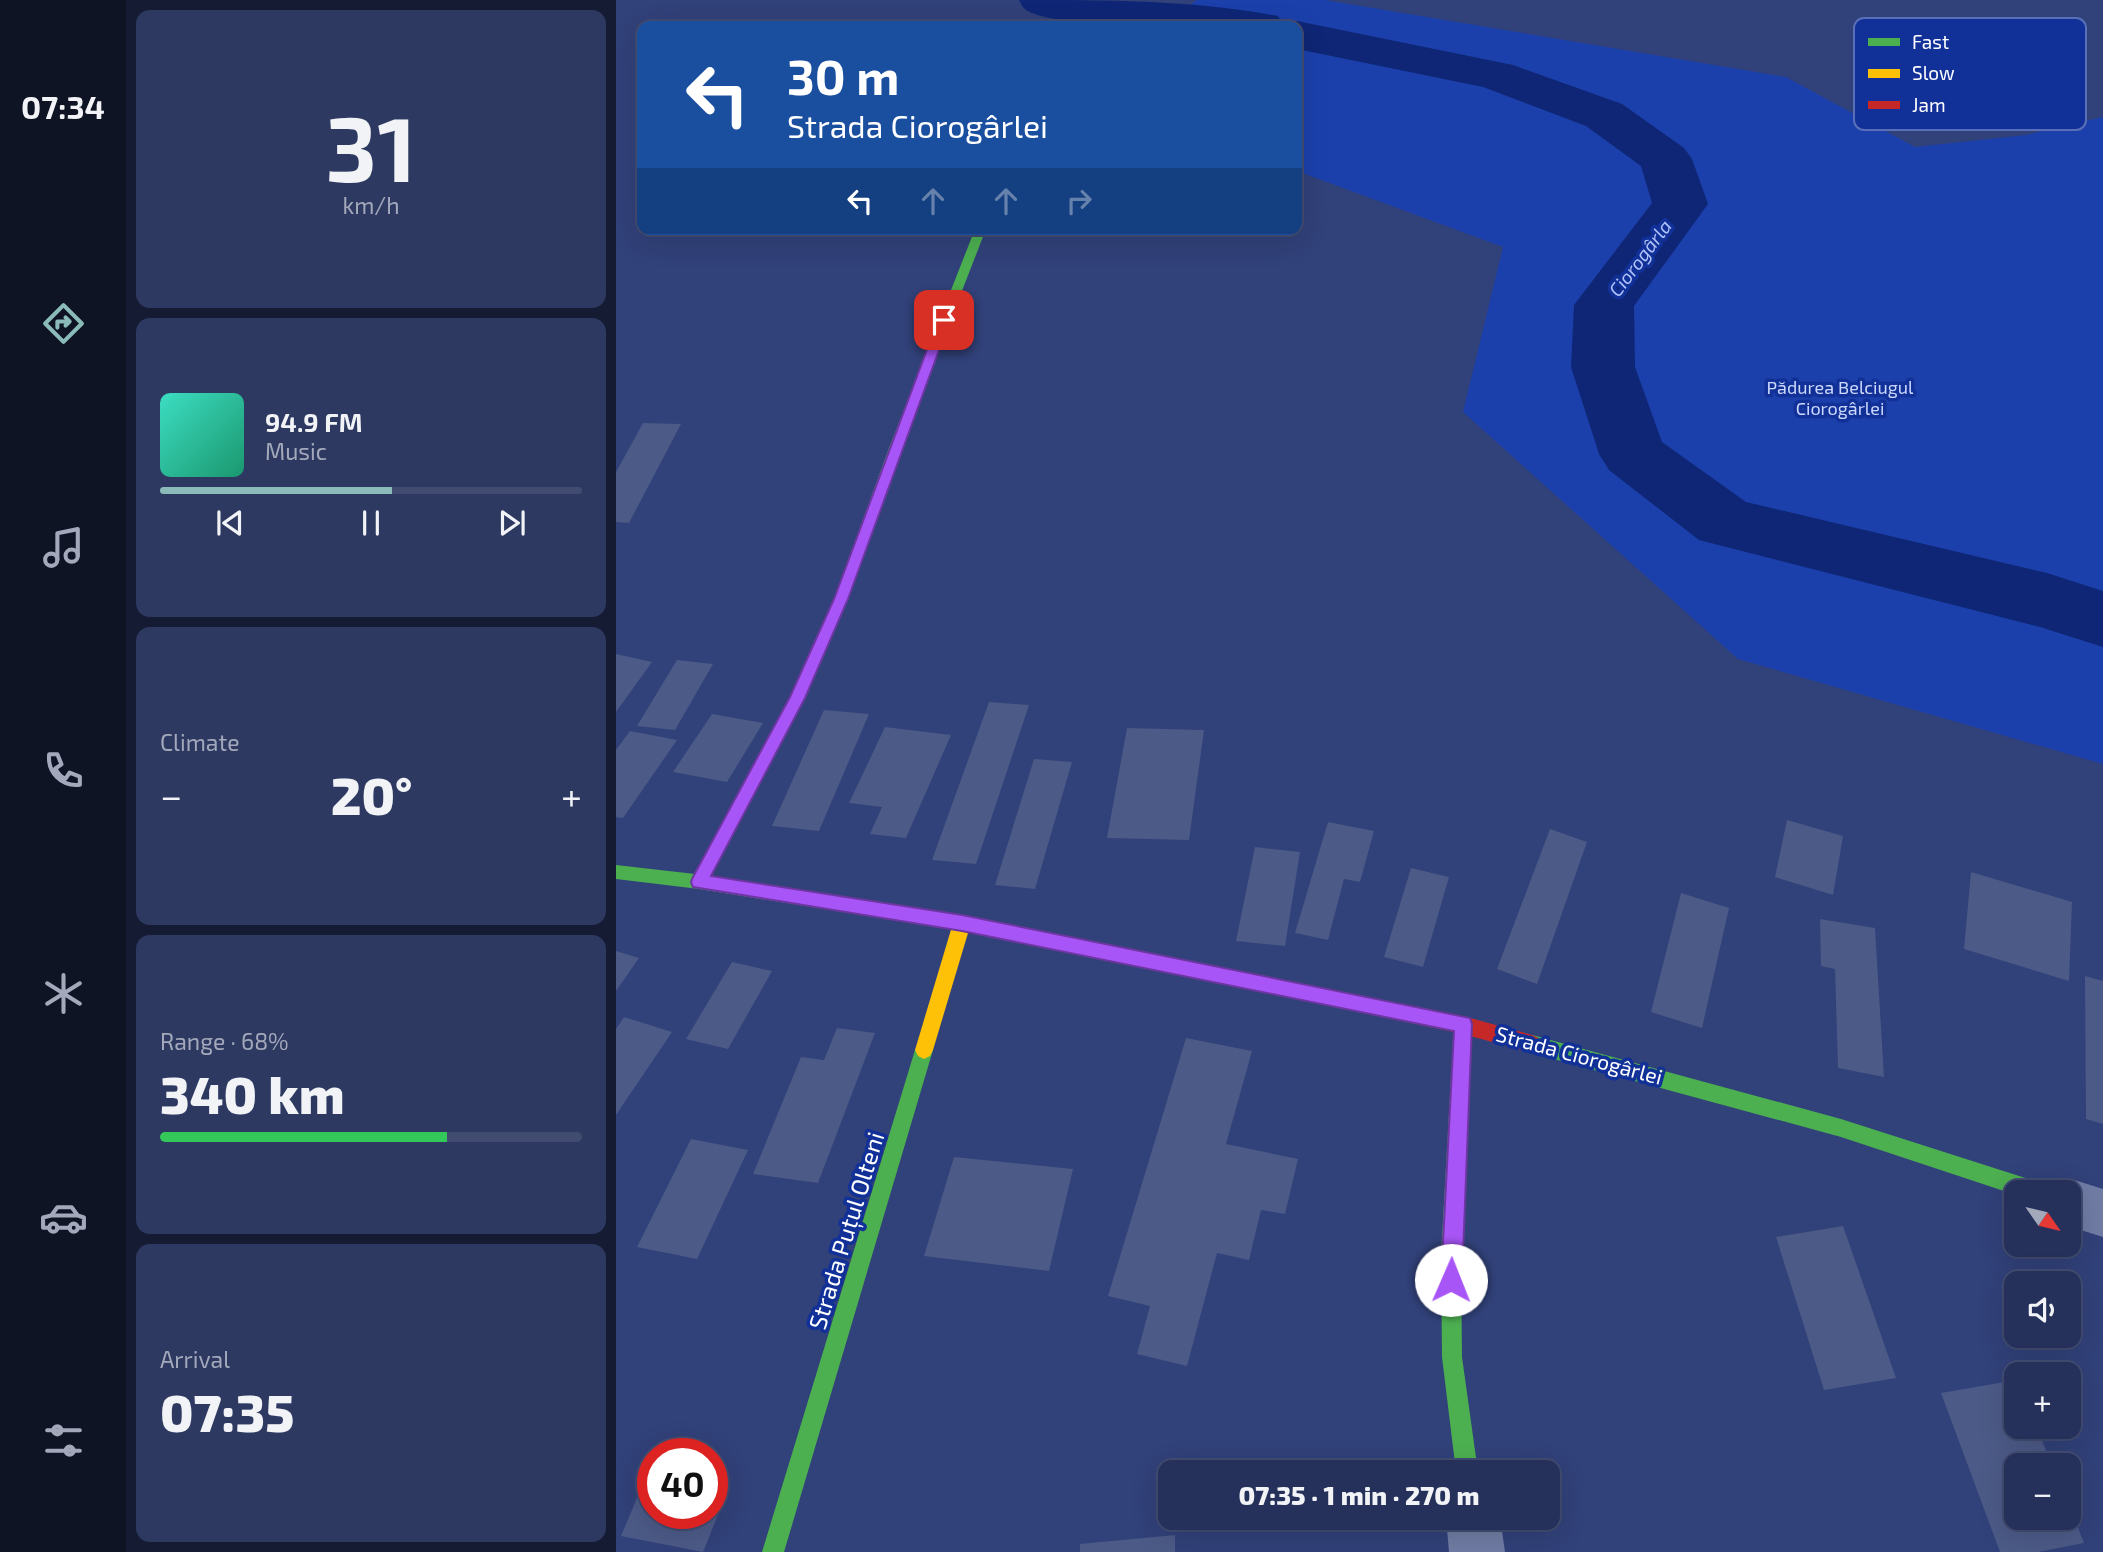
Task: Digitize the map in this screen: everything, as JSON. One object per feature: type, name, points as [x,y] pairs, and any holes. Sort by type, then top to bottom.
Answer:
[{"type":"street","points":[[699,882],[797,698],[841,599],[895,448],[979,235]]},
{"type":"street","name":"Strada Ciorogârlei","points":[[616,872],[699,882],[962,923],[1463,1024],[1840,1128],[2004,1181]]},
{"type":"street","name":"Strada Puțul Olteni","points":[[773,1552],[962,923]]},
{"type":"street","points":[[1463,1024],[1451,1255],[1452,1357],[1465,1460]]},
{"type":"street","points":[[2081,1206],[2103,1213]]},
{"type":"street","points":[[1474,1530],[1477,1552]]},
{"type":"green space","name":"Pădurea Belciugul Ciorogârlei","points":[[1197,0],[1325,0],[1786,77],[1854,114],[1854,130],[1884,130],[1915,147],[2026,135],[2047,130],[2086,130],[2086,121],[2103,117],[2103,764],[1738,659],[1463,412],[1503,247],[1302,173],[1302,21],[1167,21]]},
{"type":"building","points":[[643,423],[681,424],[629,523],[616,522],[616,472]]},
{"type":"building","points":[[616,654],[652,662],[616,712]]},
{"type":"building","points":[[677,660],[713,664],[675,730],[637,726]]},
{"type":"building","points":[[989,702],[1029,705],[976,864],[932,860]]},
{"type":"building","points":[[824,710],[869,714],[819,831],[772,826]]},
{"type":"building","points":[[712,714],[763,723],[727,782],[673,772]]},
{"type":"building","points":[[885,727],[951,735],[906,838],[870,834],[882,807],[849,803]]},
{"type":"building","points":[[1127,728],[1204,730],[1189,840],[1107,838]]},
{"type":"building","points":[[630,731],[677,740],[623,818],[616,817],[616,750]]},
{"type":"building","points":[[1034,759],[1072,762],[1035,889],[995,885]]},
{"type":"building","points":[[1787,820],[1843,836],[1833,895],[1775,877]]},
{"type":"building","points":[[1328,822],[1374,831],[1360,882],[1344,879],[1328,940],[1295,933]]},
{"type":"building","points":[[1550,829],[1587,842],[1537,984],[1497,969]]},
{"type":"building","points":[[1255,847],[1300,852],[1285,946],[1236,941]]},
{"type":"building","points":[[1411,868],[1449,877],[1423,967],[1384,957]]},
{"type":"building","points":[[1971,872],[2072,902],[2069,981],[1964,949]]},
{"type":"building","points":[[1681,893],[1729,908],[1702,1028],[1651,1012]]},
{"type":"building","points":[[1820,919],[1875,928],[1884,1077],[1838,1068],[1835,969],[1821,966]]},
{"type":"building","points":[[616,951],[639,958],[616,991]]},
{"type":"building","points":[[732,962],[772,971],[728,1049],[686,1039]]},
{"type":"building","points":[[2085,976],[2103,981],[2103,1124],[2086,1119]]},
{"type":"building","points":[[624,1017],[672,1032],[616,1115],[616,1029]]},
{"type":"building","points":[[837,1028],[875,1033],[818,1183],[753,1174],[801,1057],[824,1060]]},
{"type":"building","points":[[1186,1038],[1252,1051],[1226,1144],[1298,1159],[1285,1214],[1261,1210],[1249,1260],[1217,1253],[1187,1366],[1137,1354],[1150,1306],[1108,1296]]},
{"type":"building","points":[[691,1139],[748,1150],[697,1259],[637,1247]]},
{"type":"building","points":[[954,1157],[1073,1169],[1049,1271],[924,1256]]},
{"type":"building","points":[[1843,1226],[1896,1378],[1824,1390],[1776,1237]]},
{"type":"building","points":[[2004,1382],[2004,1439],[2041,1439],[2047,1453],[2004,1453],[2004,1530],[2079,1530],[2084,1543],[2038,1552],[2000,1552],[1941,1393]]},
{"type":"building","points":[[637,1498],[637,1529],[712,1529],[703,1552],[621,1536]]},
{"type":"building","points":[[1175,1535],[1175,1552],[1080,1552],[1080,1544]]},
{"type":"waterway","name":"Ciorogârla","points":[[1042,0],[1062,6],[1181,14],[1228,21]]},
{"type":"waterway","name":"Ciorogârla","points":[[1302,36],[1496,75],[1604,115],[1665,159],[1680,204],[1604,305],[1603,367],[1633,454],[1724,522],[2047,601],[2103,619]]},
{"type":"traffic: fast","points":[[699,882],[797,698],[841,599],[895,448],[979,235]]},
{"type":"traffic: fast","points":[[616,872],[699,882],[962,923],[1336,999]]},
{"type":"traffic: fast","points":[[1463,1025],[1451,1255],[1452,1357],[1465,1460]]},
{"type":"traffic: fast","points":[[1532,1044],[1841,1128],[2004,1181]]},
{"type":"traffic: fast","points":[[773,1552],[924,1050]]},
{"type":"traffic: slow","points":[[924,1050],[962,923]]},
{"type":"traffic: jam","points":[[1336,999],[1463,1025],[1532,1044]]},
{"type":"route","points":[[944,320],[841,599],[797,698],[699,882],[962,923],[1463,1024],[1451,1280]]}]
